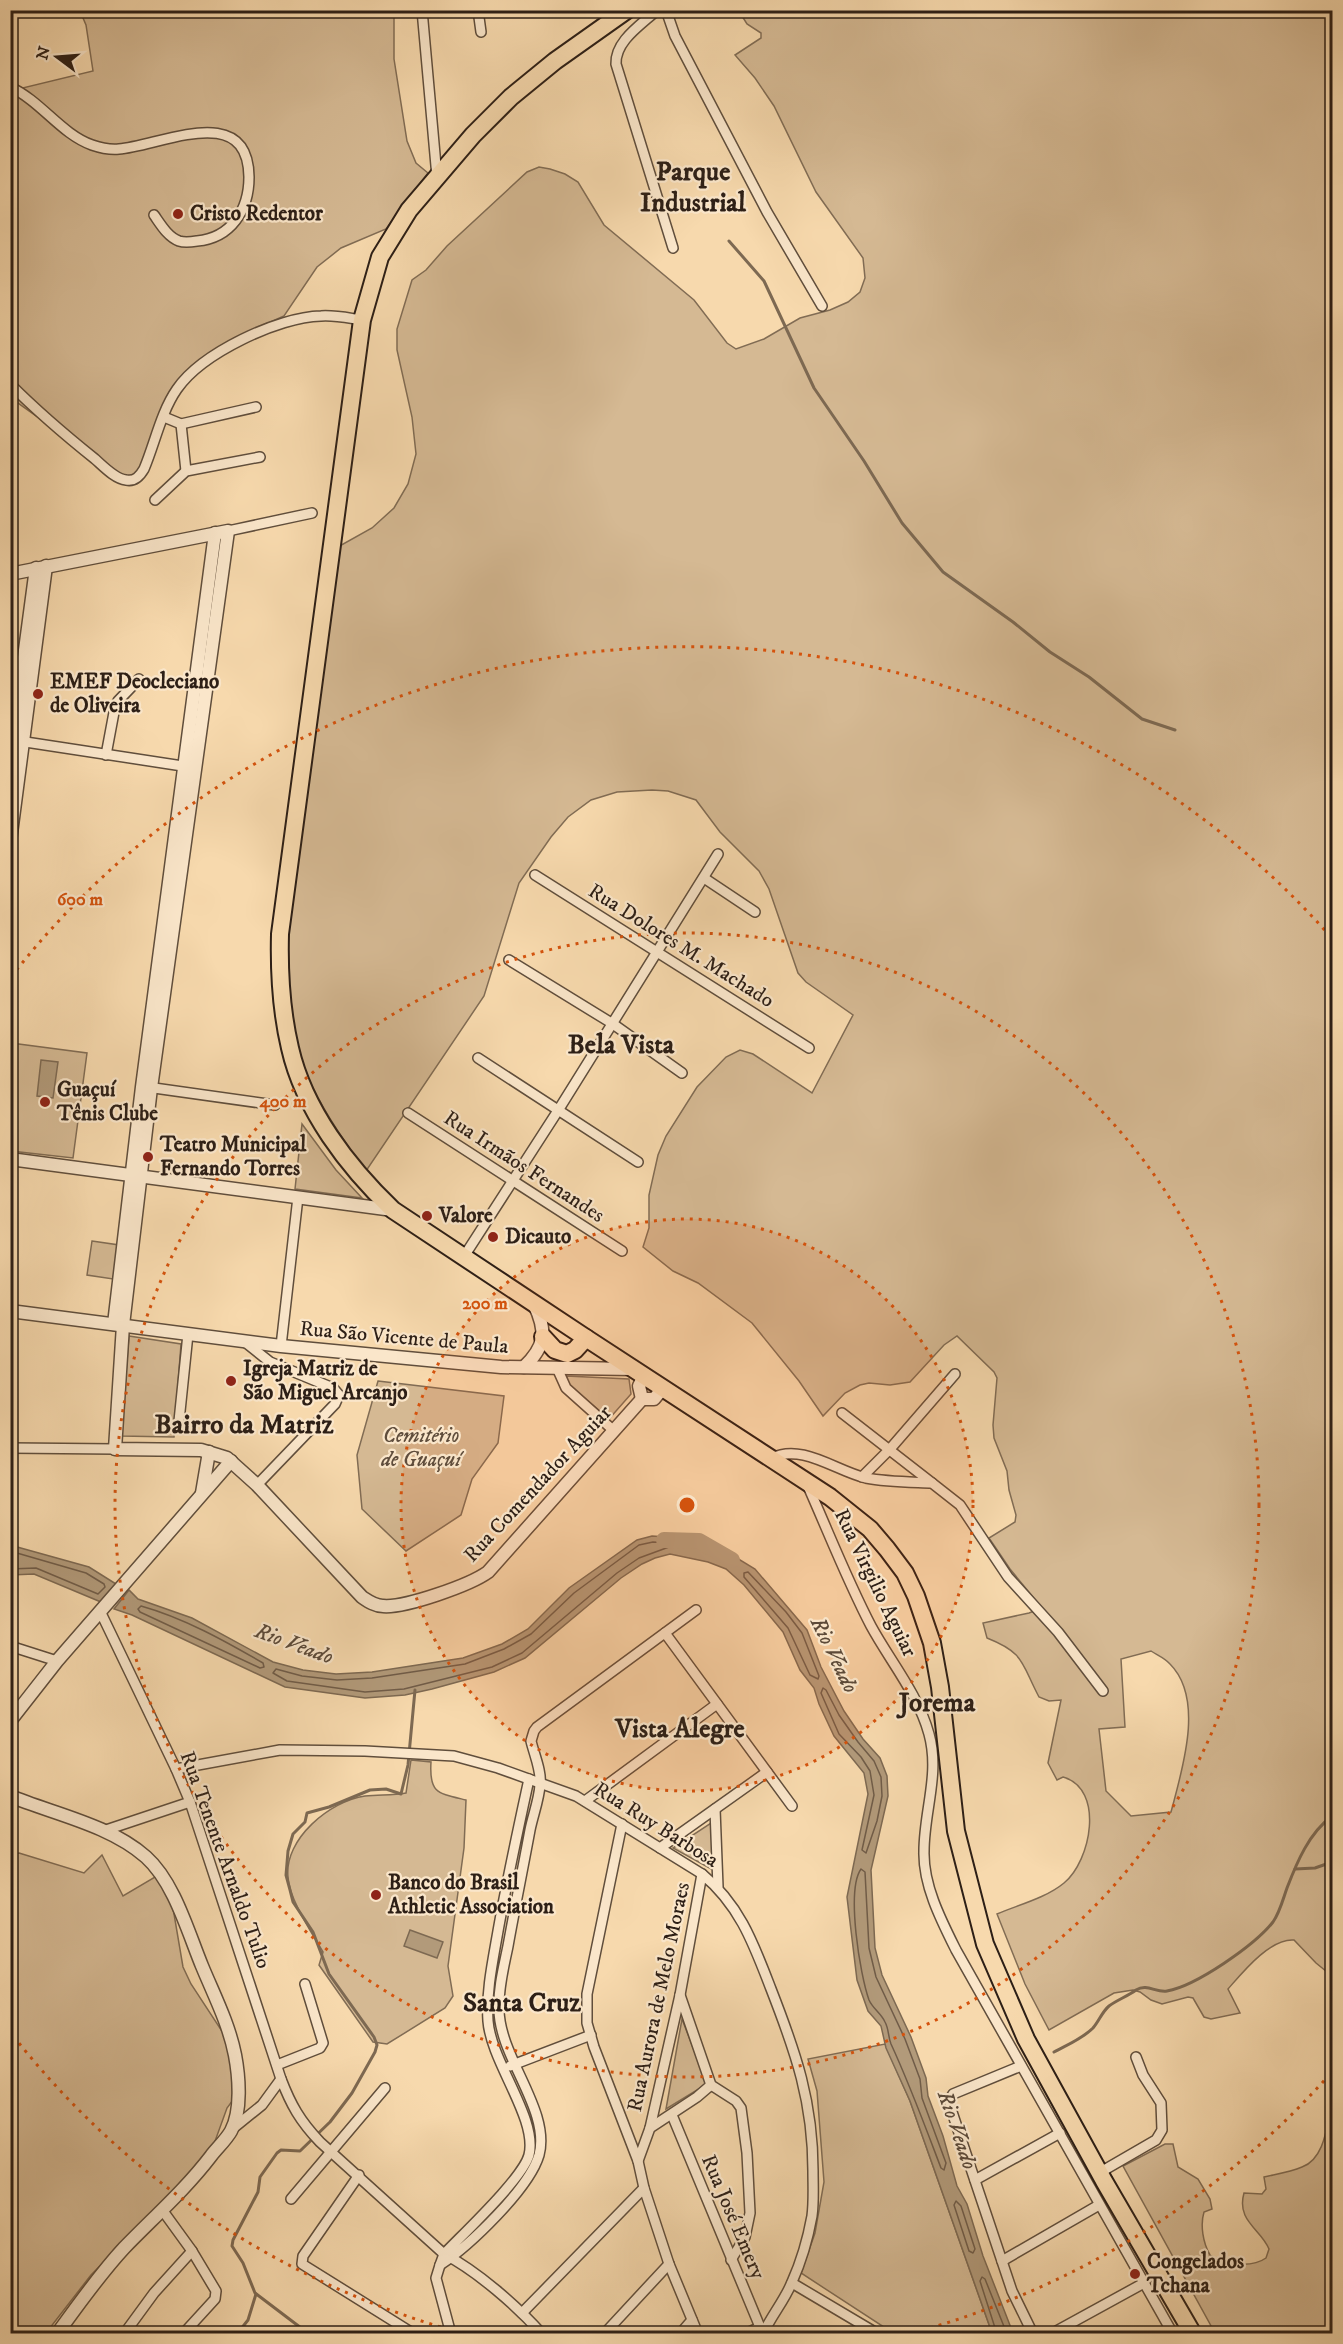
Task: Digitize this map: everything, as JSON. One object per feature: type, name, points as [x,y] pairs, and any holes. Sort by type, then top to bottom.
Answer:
[{"type":"highway","points":[[627,10],[555,61],[511,97],[472,135],[409,210],[380,257],[362,320],[284,906],[279,974],[290,1050],[302,1084],[322,1123],[370,1187],[393,1209],[836,1502],[870,1529],[905,1573],[916,1596],[932,1643],[940,1687],[956,1831],[985,1944],[1026,2039],[1192,2334]]},
{"type":"highway","points":[[543,1337],[555,1350],[567,1354],[575,1350],[586,1338]]},
{"type":"street","points":[[422,10],[437,177]]},
{"type":"street","points":[[478,10],[481,32]]},
{"type":"street","points":[[657,10],[624,41],[617,53],[616,64],[673,248]]},
{"type":"street","points":[[666,10],[669,24],[680,46],[767,212],[822,306]]},
{"type":"street","points":[[10,87],[92,145],[117,150],[201,131],[216,132],[242,149],[246,155],[249,175],[245,204],[234,224],[222,234],[202,241],[187,243],[179,241],[166,231],[154,215]]},
{"type":"street","points":[[10,384],[48,422],[111,472],[127,481],[141,476],[176,390],[185,378],[243,339],[265,329],[310,317],[331,316],[362,320]]},
{"type":"street","points":[[164,417],[181,424],[256,407]]},
{"type":"street","points":[[181,424],[186,471]]},
{"type":"street","points":[[155,500],[186,471],[260,457]]},
{"type":"street","points":[[10,574],[312,513]]},
{"type":"street","points":[[115,1449],[118,1324],[146,1087],[221,532]]},
{"type":"street","points":[[10,841],[19,741],[41,567]]},
{"type":"street","points":[[106,755],[115,707],[139,679]]},
{"type":"street","points":[[19,741],[189,766]]},
{"type":"street","points":[[10,762],[19,741]]},
{"type":"street","points":[[464,1258],[718,854]]},
{"type":"street","name":"Rua Dolores M. Machado","points":[[535,875],[809,1048]]},
{"type":"street","points":[[704,878],[755,912]]},
{"type":"street","points":[[509,960],[613,1024],[682,1073]]},
{"type":"street","points":[[478,1058],[638,1162]]},
{"type":"street","points":[[146,1087],[275,1104]]},
{"type":"street","name":"Rua Irmãos Fernandes","points":[[408,1113],[622,1251]]},
{"type":"street","points":[[10,1159],[393,1209]]},
{"type":"street","points":[[281,1346],[298,1197]]},
{"type":"street","points":[[524,1367],[534,1356],[543,1337],[542,1322],[534,1303]]},
{"type":"street","name":"Rua São Vicente de Paula","points":[[10,1311],[281,1346],[501,1367],[639,1372]]},
{"type":"street","points":[[179,1421],[188,1334]]},
{"type":"street","points":[[245,1342],[270,1362],[333,1388],[339,1395],[335,1404],[257,1485]]},
{"type":"street","points":[[557,1368],[566,1388],[613,1430]]},
{"type":"street","points":[[639,1372],[642,1399]]},
{"type":"street","points":[[862,1477],[890,1449],[955,1374]]},
{"type":"street","name":"Rua Comendador Aguiar","points":[[231,1461],[257,1485],[362,1597],[381,1606],[395,1606],[465,1585],[488,1572],[642,1399],[654,1399],[663,1388]]},
{"type":"street","points":[[842,1413],[960,1506],[1008,1577],[1058,1632],[1103,1691]]},
{"type":"street","points":[[10,1448],[194,1450],[209,1452],[231,1461],[57,1661],[10,1721]]},
{"type":"street","points":[[202,1494],[209,1452]]},
{"type":"street","points":[[772,1458],[784,1453],[800,1454],[862,1477],[932,1483]]},
{"type":"street","name":"Rua Virgilio Aguiar","points":[[806,1482],[869,1623],[906,1683],[926,1725],[934,1768],[924,1844],[926,1868],[930,1886],[956,1950],[1173,2334]]},
{"type":"street","name":"Rua Tenente Arnaldo Tulio","points":[[104,1609],[190,1802],[281,2079],[293,2108],[320,2142],[447,2256],[463,2265],[525,2315],[542,2334]]},
{"type":"street","points":[[447,2256],[481,2230],[516,2192],[534,2169],[541,2140],[540,2129],[501,2030],[498,2006],[517,1897],[541,1783],[531,1741],[534,1731],[696,1610]]},
{"type":"street","points":[[665,1633],[792,1806]]},
{"type":"street","points":[[10,1646],[57,1661]]},
{"type":"street","points":[[585,1801],[717,1704]]},
{"type":"street","name":"Rua Ruy Barbosa","points":[[176,1769],[280,1750],[402,1752],[454,1756],[541,1783],[585,1801],[702,1874],[718,1887],[735,1908],[751,1937],[792,2044],[805,2086],[810,2114],[813,2148],[812,2214],[792,2283],[762,2330]]},
{"type":"street","points":[[660,1848],[767,1772]]},
{"type":"street","points":[[451,2334],[436,2278],[440,2265],[514,2180],[528,2158],[530,2144],[521,2111],[490,2037],[487,2007],[503,1904],[529,1779]]},
{"type":"street","points":[[10,1796],[79,1820],[103,1831],[146,1857],[166,1883],[180,1911],[229,2030],[235,2055],[238,2097],[231,2130]]},
{"type":"street","points":[[103,1831],[190,1802]]},
{"type":"street","points":[[715,1809],[718,1887]]},
{"type":"street","points":[[621,1824],[587,1994],[587,2023],[638,2160],[644,2188],[669,2264],[698,2334]]},
{"type":"street","name":"Rua Aurora de Melo Moraes","points":[[638,2160],[650,2128],[680,1995],[702,1874]]},
{"type":"street","points":[[277,2065],[320,2048],[323,2043],[305,1984]]},
{"type":"street","points":[[680,1995],[711,2085],[739,2104],[747,2153],[749,2222],[745,2237],[731,2260]]},
{"type":"street","points":[[502,2069],[591,2035]]},
{"type":"street","points":[[1100,2173],[1156,2140],[1162,2130],[1161,2103],[1143,2075],[1136,2057]]},
{"type":"street","points":[[1022,2066],[953,2094],[950,2106],[1012,2291],[1033,2334]]},
{"type":"street","points":[[57,2334],[106,2269],[198,2173],[231,2130],[262,2105],[281,2079]]},
{"type":"street","name":"Rua Aurora de Melo Moraes","points":[[650,2128],[672,2115],[711,2085]]},
{"type":"street","points":[[291,2199],[385,2088]]},
{"type":"street","name":"Rua José Emery","points":[[672,2115],[762,2330]]},
{"type":"street","points":[[975,2180],[1060,2133]]},
{"type":"street","points":[[359,2175],[303,2256],[302,2264],[402,2330],[414,2334]]},
{"type":"street","points":[[531,2334],[525,2315],[644,2188]]},
{"type":"street","points":[[1002,2261],[1099,2205]]},
{"type":"street","points":[[163,2211],[215,2288],[216,2295],[183,2334]]},
{"type":"street","points":[[124,2334],[154,2293],[192,2251]]},
{"type":"street","points":[[604,2334],[669,2264]]},
{"type":"street","points":[[792,2283],[878,2334]]},
{"type":"street","points":[[1051,2334],[1144,2283]]},
{"type":"street","points":[[680,2334],[692,2320]]},
{"type":"street","points":[[745,2334],[762,2330]]},
{"type":"green space","points":[[1318,10],[1321,14],[1332,11],[1332,1976],[1294,1940],[1285,1941],[1266,1950],[1228,1989],[1240,2013],[1211,2019],[1204,2017],[1193,1998],[1188,1997],[1162,2004],[1133,1990],[1114,1993],[1049,2030],[1025,1984],[997,1914],[1057,1888],[1073,1873],[1087,1843],[1089,1810],[1085,1796],[1076,1784],[1063,1777],[1057,1780],[1048,1763],[1061,1700],[1049,1701],[1039,1697],[1020,1660],[1009,1649],[987,1638],[983,1623],[1042,1608],[1010,1569],[989,1538],[1015,1522],[1016,1515],[1009,1490],[1007,1471],[994,1438],[997,1378],[994,1372],[957,1336],[944,1345],[910,1382],[860,1385],[845,1393],[823,1416],[799,1381],[752,1323],[698,1283],[673,1271],[643,1247],[649,1228],[649,1195],[658,1155],[666,1136],[697,1087],[726,1057],[740,1050],[753,1054],[812,1093],[853,1015],[806,982],[798,973],[769,889],[759,871],[720,832],[696,800],[668,791],[617,792],[591,800],[568,817],[519,883],[484,996],[366,1171],[332,1123],[307,1076],[291,1026],[284,967],[336,548],[372,528],[394,508],[408,484],[416,454],[412,417],[397,350],[397,329],[412,280],[426,270],[447,246],[527,172],[539,167],[565,174],[578,182],[604,225],[694,300],[727,343],[736,349],[764,339],[800,318],[830,310],[848,302],[860,292],[865,278],[863,258],[816,192],[774,106],[755,78],[735,55],[761,38],[761,33],[747,24],[742,16],[746,11]],"holes":[[[1151,1651],[1168,1662],[1181,1679],[1189,1715],[1188,1735],[1171,1812],[1131,1816],[1106,1791],[1099,1729],[1125,1727],[1121,1659]]]},
{"type":"green space","points":[[80,11],[394,11],[394,59],[407,141],[416,163],[428,173],[386,229],[341,248],[317,267],[284,316],[234,338],[213,353],[167,411],[139,472],[129,482],[11,398],[10,91],[93,71],[86,25]]},
{"type":"green space","name":"Guaçuí Tênis Clube","points":[[11,1043],[87,1053],[73,1158],[11,1151]]},
{"type":"green space","points":[[302,1124],[336,1170],[362,1198],[295,1189]]},
{"type":"green space","points":[[92,1241],[119,1245],[113,1279],[87,1275]]},
{"type":"green space","points":[[129,1336],[181,1344],[174,1437],[121,1436]]},
{"type":"green space","points":[[566,1376],[629,1379],[631,1394],[609,1419],[569,1385]]},
{"type":"green space","name":"Cemitério de Guaçuí","points":[[378,1381],[504,1396],[498,1443],[472,1479],[461,1515],[406,1551],[362,1509],[357,1455]]},
{"type":"green space","name":"Banco do Brasil Athletic Association","points":[[411,1760],[431,1762],[432,1780],[437,1790],[466,1800],[464,1848],[448,1966],[453,1996],[445,2008],[387,2044],[373,2042],[319,1965],[323,1952],[292,1895],[288,1877],[289,1863],[293,1849],[301,1836],[312,1824],[338,1805],[365,1796],[406,1793]]},
{"type":"green space","points":[[711,1823],[713,1870],[673,1848]]},
{"type":"green space","points":[[19,1853],[84,1873],[102,1855],[123,1896],[160,1874],[173,1908],[183,1967],[191,1984],[233,2048],[233,2100],[227,2108],[214,2144],[194,2171],[91,2275],[46,2333],[11,2334],[11,1855]]},
{"type":"green space","points":[[682,2019],[707,2084],[666,2109]]},
{"type":"green space","points":[[885,2044],[910,2101],[992,2333],[893,2333],[801,2273],[815,2233],[824,2182],[817,2091],[808,2059]]},
{"type":"green space","points":[[1332,2104],[1332,2324],[1307,2333],[1215,2333],[1123,2166],[1165,2144],[1173,2144],[1178,2167],[1198,2179],[1210,2199],[1212,2209],[1204,2212],[1202,2228],[1210,2255],[1238,2264],[1260,2261],[1266,2258],[1269,2249],[1246,2218],[1242,2203],[1244,2193],[1262,2194],[1266,2189],[1264,2177],[1302,2167],[1316,2157],[1324,2140]]},
{"type":"water","points":[[41,1060],[58,1062],[53,1098],[37,1096]]},
{"type":"water","points":[[652,1536],[680,1538],[727,1552],[755,1569],[807,1630],[821,1667],[844,1711],[863,1739],[880,1758],[887,1776],[888,1796],[871,1870],[875,1948],[882,1975],[911,2037],[926,2078],[928,2096],[943,2136],[957,2186],[967,2204],[983,2256],[1013,2333],[992,2333],[910,2101],[886,2048],[881,2026],[868,2011],[857,1980],[847,1897],[868,1794],[864,1773],[834,1736],[814,1688],[800,1670],[783,1632],[744,1585],[726,1569],[708,1562],[670,1554],[655,1558],[621,1578],[525,1658],[494,1672],[432,1689],[405,1695],[365,1698],[285,1687],[132,1615],[114,1609],[129,1590],[138,1599],[192,1618],[273,1662],[303,1670],[336,1674],[372,1672],[463,1658],[502,1644],[528,1629],[569,1588],[637,1540]]},
{"type":"water","points":[[10,1545],[89,1567],[116,1584],[101,1602],[34,1574],[11,1575]]},
{"type":"water","points":[[410,1930],[443,1942],[437,1958],[404,1946]]},
{"type":"waterway","points":[[729,241],[764,281],[814,388],[864,461],[902,523],[943,572],[1013,622],[1050,652],[1089,677],[1142,719],[1175,730]]},
{"type":"waterway","name":"Rio Veado","points":[[664,1540],[699,1541],[732,1560]]},
{"type":"waterway","points":[[309,2334],[255,2293],[243,2263],[232,2246],[233,2240],[258,2192],[260,2177],[277,2153],[281,2150],[300,2151],[330,2122],[352,2093],[377,2045],[374,2037],[329,1974],[313,1932],[293,1902],[286,1875],[288,1851],[293,1834],[305,1822],[307,1813],[329,1807],[370,1790],[386,1789],[401,1794],[408,1765],[415,1690]]},
{"type":"waterway","points":[[1054,2052],[1084,2035],[1093,2028],[1109,2006],[1136,1990],[1144,1987],[1163,1991],[1179,1988],[1209,1973],[1253,1942],[1273,1922],[1295,1868],[1310,1839],[1332,1816]]},
{"type":"waterway","points":[[1295,1869],[1315,1868],[1332,1862]]},
{"type":"waterway","points":[[237,2334],[248,2320],[256,2294]]},
{"type":"place","name":"Cristo Redentor","points":[[178,214]]},
{"type":"place","name":"EMEF Deocleciano de Oliveira","points":[[38,694]]},
{"type":"place","name":"Guaçuí Tênis Clube","points":[[45,1102]]},
{"type":"place","name":"Teatro Municipal Fernando Torres","points":[[148,1157]]},
{"type":"place","name":"Valore","points":[[427,1216]]},
{"type":"place","name":"Dicauto","points":[[493,1237]]},
{"type":"place","name":"Igreja Matriz de São Miguel Arcanjo","points":[[231,1381]]},
{"type":"place","name":"Banco do Brasil Athletic Association","points":[[376,1895]]},
{"type":"place","name":"Congelados Tchana","points":[[1135,2274]]},
{"type":"district","name":"Parque Industrial","points":[[693,188]]},
{"type":"district","name":"Bela Vista","points":[[621,1045]]},
{"type":"district","name":"Bairro da Matriz","points":[[244,1425]]},
{"type":"district","name":"Jorema","points":[[937,1703]]},
{"type":"district","name":"Vista Alegre","points":[[680,1729]]},
{"type":"district","name":"Santa Cruz","points":[[522,2003]]}]
